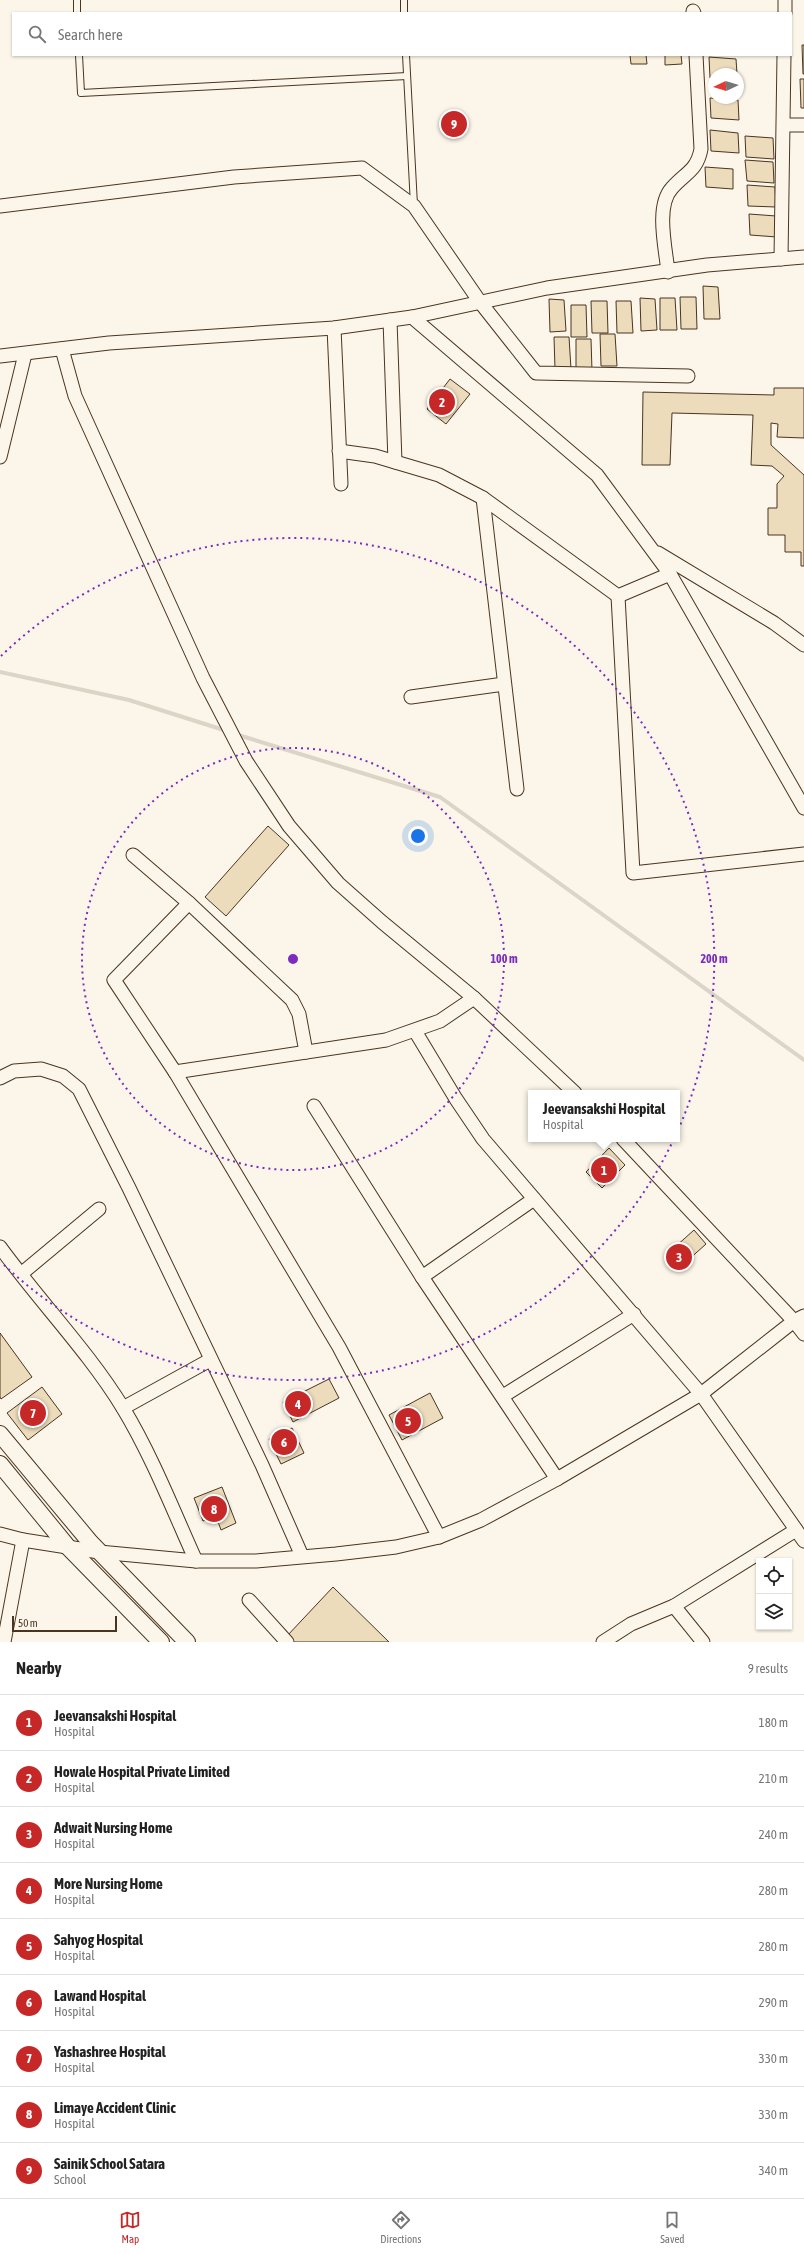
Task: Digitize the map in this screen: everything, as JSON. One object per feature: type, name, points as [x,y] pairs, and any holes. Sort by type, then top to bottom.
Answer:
[{"type":"street","points":[[668,272],[663,218],[665,199],[672,188],[691,172],[699,160],[701,150],[696,56]]},
{"type":"street","points":[[781,259],[784,56]]},
{"type":"street","points":[[784,125],[804,125]]},
{"type":"street","points":[[0,206],[234,177],[362,168],[414,206],[480,302],[536,373],[688,376]]},
{"type":"street","points":[[0,356],[109,343],[334,328],[412,317],[547,288],[668,272],[707,265],[804,258]]},
{"type":"street","points":[[412,317],[597,475],[670,574],[804,808]]},
{"type":"street","points":[[390,320],[395,462]]},
{"type":"street","points":[[334,328],[341,484]]},
{"type":"street","points":[[62,349],[75,396],[146,556],[203,678],[246,761],[289,826],[338,883],[382,922],[474,998],[572,1090]]},
{"type":"street","points":[[0,457],[24,354]]},
{"type":"street","points":[[339,451],[375,456],[439,475],[483,498],[618,596]]},
{"type":"street","points":[[483,498],[517,789]]},
{"type":"street","points":[[651,548],[774,623],[804,645]]},
{"type":"street","points":[[618,596],[670,574]]},
{"type":"street","points":[[618,596],[633,873],[804,854]]},
{"type":"street","points":[[410,697],[504,684]]},
{"type":"street","points":[[133,855],[189,903],[292,1000],[301,1021],[306,1052]]},
{"type":"street","points":[[189,903],[114,980],[175,1072],[339,1347],[439,1537]]},
{"type":"street","points":[[175,1072],[386,1040],[440,1021],[474,998]]},
{"type":"street","points":[[415,1031],[456,1099],[484,1139],[701,1394],[804,1541]]},
{"type":"street","points":[[0,1078],[14,1071],[41,1069],[63,1076],[78,1089],[129,1188],[210,1360],[262,1465],[302,1556]]},
{"type":"street","points":[[314,1106],[422,1277],[503,1396],[557,1479]]},
{"type":"street","points":[[626,1142],[799,1319],[804,1334]]},
{"type":"street","points":[[422,1277],[534,1199]]},
{"type":"street","points":[[21,1274],[99,1209]]},
{"type":"street","points":[[0,1247],[93,1365],[123,1408],[152,1464],[196,1562]]},
{"type":"street","points":[[503,1396],[634,1314]]},
{"type":"street","points":[[0,1534],[23,1540],[99,1552],[196,1562],[256,1561],[396,1547],[439,1537],[481,1520],[557,1479],[701,1394],[799,1319]]},
{"type":"street","points":[[123,1408],[210,1360]]},
{"type":"street","points":[[0,1434],[99,1552],[187,1642]]},
{"type":"street","points":[[0,1464],[68,1546],[161,1642]]},
{"type":"street","points":[[602,1642],[631,1624],[674,1606],[796,1530]]},
{"type":"street","points":[[4,1642],[23,1540]]},
{"type":"street","points":[[249,1600],[287,1642]]},
{"type":"street","points":[[674,1606],[703,1642]]},
{"type":"lane","points":[[77,0],[77,12]]},
{"type":"lane","points":[[404,0],[404,12]]},
{"type":"lane","points":[[79,56],[81,92],[407,76]]},
{"type":"lane","points":[[406,56],[414,206]]},
{"type":"building","points":[[802,45],[804,45],[804,74],[803,74]]},
{"type":"building","points":[[630,56],[646,56],[647,64],[631,64]]},
{"type":"building","points":[[665,56],[681,56],[682,64],[665,65]]},
{"type":"building","points":[[709,57],[736,59],[737,68],[710,68]]},
{"type":"building","points":[[800,79],[804,79],[804,108],[801,108]]},
{"type":"building","points":[[710,104],[738,104],[739,120],[711,118]]},
{"type":"building","points":[[710,130],[738,133],[739,153],[711,151]]},
{"type":"building","points":[[745,136],[773,138],[774,159],[746,157]]},
{"type":"building","points":[[745,160],[773,162],[774,183],[747,181]]},
{"type":"building","points":[[705,167],[733,169],[733,189],[706,187]]},
{"type":"building","points":[[747,185],[775,187],[776,207],[748,206]]},
{"type":"building","points":[[749,214],[776,216],[777,237],[750,235]]},
{"type":"building","points":[[703,286],[718,287],[720,319],[704,319]]},
{"type":"building","points":[[680,297],[696,297],[697,329],[681,329]]},
{"type":"building","points":[[640,298],[655,299],[657,330],[641,331]]},
{"type":"building","points":[[660,298],[675,298],[677,330],[660,330]]},
{"type":"building","points":[[549,299],[564,300],[566,331],[550,332]]},
{"type":"building","points":[[591,301],[607,301],[608,333],[592,333]]},
{"type":"building","points":[[616,301],[631,301],[633,333],[617,333]]},
{"type":"building","points":[[571,305],[586,305],[587,337],[571,337]]},
{"type":"building","points":[[600,334],[615,334],[617,366],[601,366]]},
{"type":"building","points":[[554,337],[569,337],[571,369],[555,369]]},
{"type":"building","points":[[576,339],[591,339],[592,371],[576,371]]},
{"type":"building","points":[[450,379],[470,394],[446,424],[427,409]]},
{"type":"building","points":[[774,388],[804,388],[804,438],[777,437],[778,424],[771,423],[771,445],[804,475],[804,566],[801,566],[801,552],[785,552],[785,535],[768,535],[768,508],[777,508],[777,484],[784,476],[772,466],[751,465],[753,415],[672,413],[670,465],[642,465],[643,392],[774,395]]},
{"type":"building","points":[[268,826],[289,845],[226,916],[205,897]]},
{"type":"building","points":[[609,1148],[625,1165],[602,1188],[586,1172]]},
{"type":"building","points":[[694,1230],[706,1244],[677,1270],[665,1256]]},
{"type":"building","points":[[0,1333],[32,1377],[1,1399],[0,1397]]},
{"type":"building","points":[[329,1379],[339,1398],[293,1422],[283,1402]]},
{"type":"building","points":[[42,1387],[62,1414],[28,1440],[7,1413]]},
{"type":"building","points":[[430,1393],[443,1418],[402,1440],[389,1415]]},
{"type":"building","points":[[292,1428],[304,1453],[281,1464],[269,1439]]},
{"type":"building","points":[[222,1487],[236,1523],[221,1530],[216,1516],[203,1521],[194,1498]]},
{"type":"building","points":[[333,1587],[389,1642],[293,1642],[287,1636]]},
{"type":"waterway","points":[[0,672],[129,700],[227,731]]},
{"type":"waterway","points":[[235,734],[440,797],[804,1060]]},
{"type":"place","name":"Sainik School Satara","points":[[454,124]]},
{"type":"place","name":"Howale Hospital Private Limited","points":[[442,402]]},
{"type":"place","name":"Jeevansakshi Hospital","points":[[604,1170]]},
{"type":"place","name":"Adwait Nursing Home","points":[[679,1257]]},
{"type":"place","name":"More Nursing Home","points":[[298,1404]]},
{"type":"place","name":"Yashashree Hospital","points":[[33,1413]]},
{"type":"place","name":"Sahyog Hospital","points":[[408,1421]]},
{"type":"place","name":"Lawand Hospital","points":[[284,1442]]},
{"type":"place","name":"Limaye Accident Clinic","points":[[214,1509]]}]
